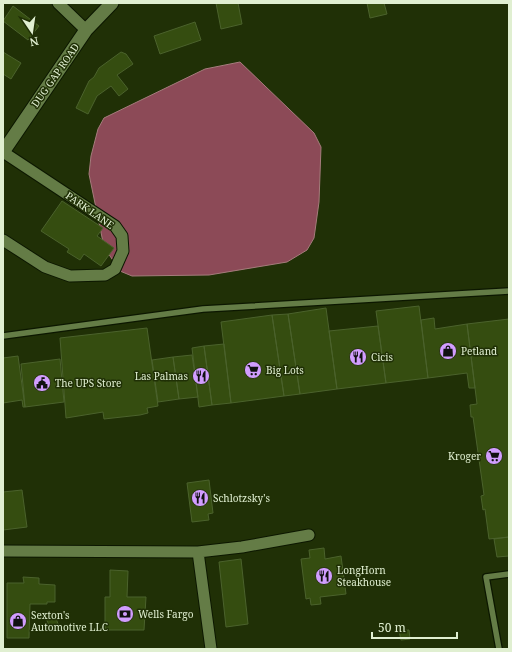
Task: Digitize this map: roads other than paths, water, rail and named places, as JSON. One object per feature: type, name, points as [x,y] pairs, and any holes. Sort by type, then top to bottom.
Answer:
[{"type":"street","points":[[58,3],[86,30]]},
{"type":"street","name":"DUG GAP ROAD","points":[[3,152],[86,30],[112,3]]},
{"type":"street","name":"PARK LANE","points":[[3,152],[115,226],[122,236],[124,251],[115,269],[105,276],[70,276],[45,267],[3,240]]},
{"type":"street","points":[[3,552],[198,552],[309,536]]},
{"type":"street","points":[[198,552],[211,649]]},
{"type":"lane","points":[[3,336],[203,309],[509,291]]},
{"type":"lane","points":[[498,649],[486,577],[509,574]]},
{"type":"place","name":"Petland","points":[[448,351]]},
{"type":"place","name":"Cicis","points":[[358,357]]},
{"type":"place","name":"Big Lots","points":[[253,370]]},
{"type":"place","name":"Las Palmas","points":[[201,376]]},
{"type":"place","name":"The UPS Store","points":[[42,383]]},
{"type":"place","name":"Kroger","points":[[494,456]]},
{"type":"place","name":"Schlotzsky's","points":[[200,498]]},
{"type":"place","name":"LongHorn Steakhouse","points":[[324,576]]},
{"type":"place","name":"Wells Fargo","points":[[125,614]]},
{"type":"place","name":"Sexton's Automotive LLC","points":[[18,621]]}]
